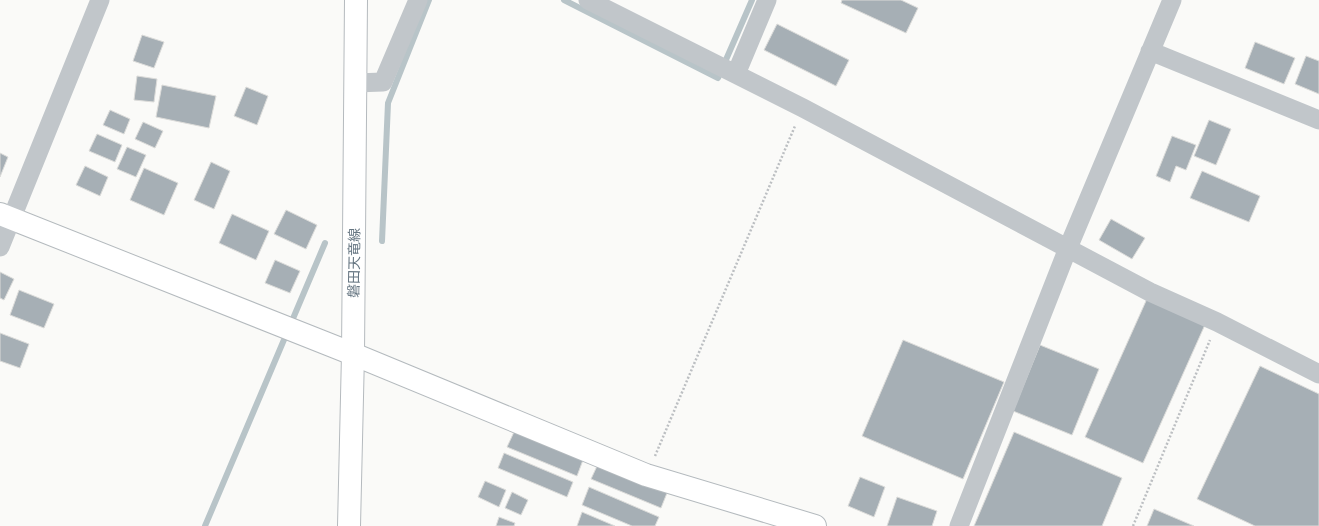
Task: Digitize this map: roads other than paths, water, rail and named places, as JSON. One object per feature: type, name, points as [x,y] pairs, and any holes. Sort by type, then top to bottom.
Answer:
[{"type":"street","points":[[0,247],[6,217],[100,0]]},
{"type":"street","name":"磐田天竜線","points":[[349,526],[353,354],[356,0]]},
{"type":"street","points":[[355,83],[383,82],[418,0]]},
{"type":"street","points":[[588,0],[803,108],[1150,292],[1217,322],[1319,374]]},
{"type":"street","points":[[736,74],[767,0]]},
{"type":"street","points":[[959,526],[1068,248],[1172,0]]},
{"type":"street","points":[[1150,51],[1319,120]]},
{"type":"street","points":[[6,217],[353,354],[646,475],[815,526]]},
{"type":"waterway","points":[[382,241],[388,103],[429,0]]},
{"type":"waterway","points":[[564,0],[718,78],[752,0]]},
{"type":"waterway","points":[[205,526],[325,243]]}]
